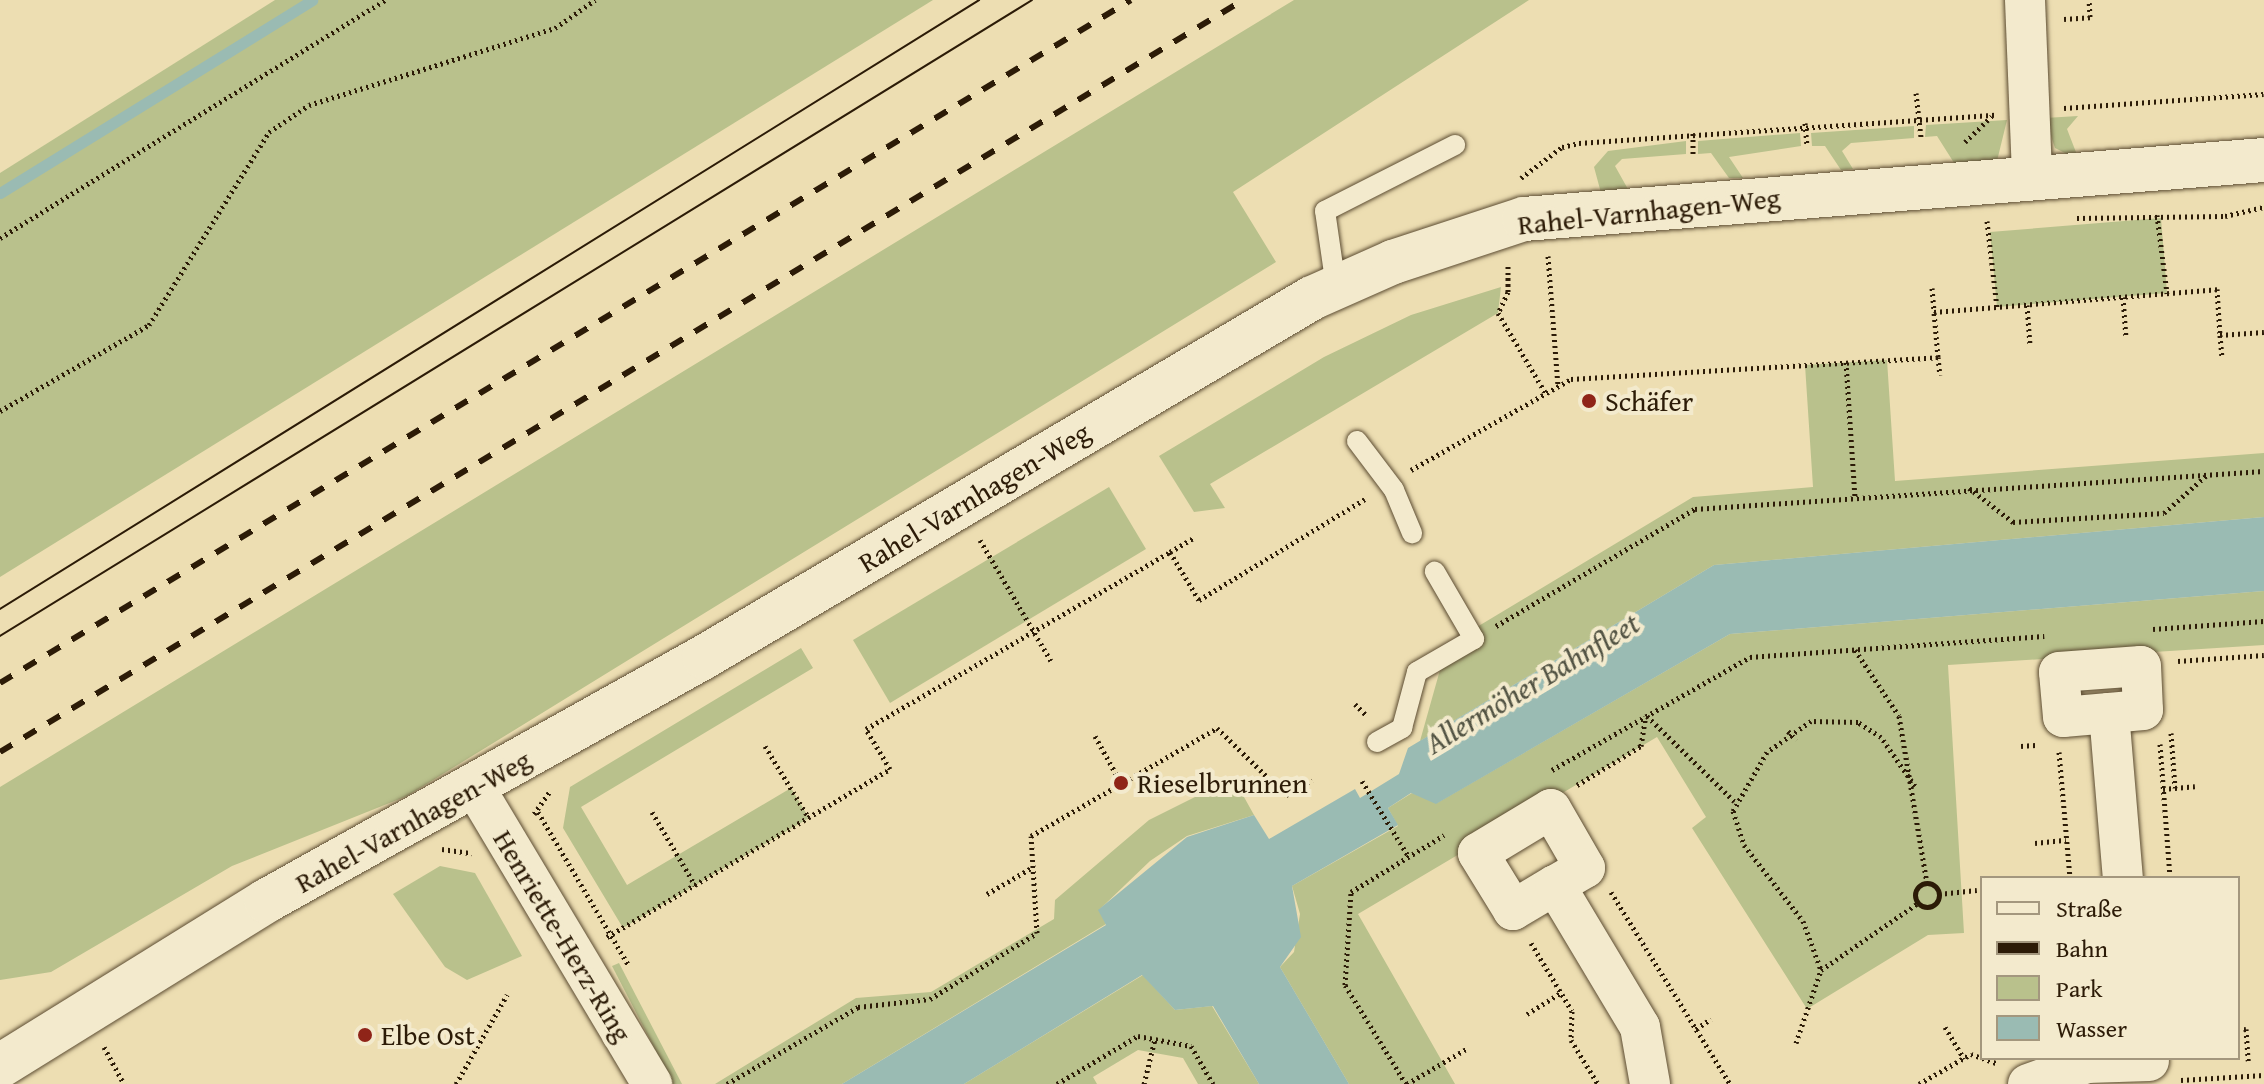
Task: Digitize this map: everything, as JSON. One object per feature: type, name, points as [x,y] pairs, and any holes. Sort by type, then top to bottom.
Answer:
[{"type":"street","points":[[2025,0],[2032,178]]},
{"type":"street","name":"Rahel-Varnhagen-Weg","points":[[0,1066],[205,937],[475,788],[1336,287],[1524,219],[2264,160]]},
{"type":"street","points":[[2123,876],[2143,653],[2055,659],[2060,726],[2137,716]]},
{"type":"street","name":"Henriette-Herz-Ring","points":[[475,788],[652,1084]]},
{"type":"street","points":[[1579,875],[1514,914],[1468,843],[1549,795],[1640,1027],[1650,1084]]},
{"type":"street","points":[[2020,1077],[2087,1063],[2150,1072]]},
{"type":"lane","points":[[1336,287],[1325,211],[1455,145]]},
{"type":"lane","points":[[1357,441],[1389,483],[1412,533]]},
{"type":"lane","points":[[1377,742],[1402,728],[1417,672],[1474,639],[1435,572]]},
{"type":"path","points":[[0,238],[385,0]]},
{"type":"path","points":[[0,411],[149,325],[269,132],[309,105],[555,28],[595,0]]},
{"type":"path","points":[[2075,18],[2090,17],[2089,0]]},
{"type":"path","points":[[1916,93],[1921,137]]},
{"type":"path","points":[[1516,183],[1562,147],[1693,130],[1992,115],[2031,109],[2264,94]]},
{"type":"path","points":[[1961,146],[1992,115]]},
{"type":"path","points":[[1805,123],[1807,146]]},
{"type":"path","points":[[1693,130],[1693,154]]},
{"type":"path","points":[[2066,218],[2264,207]]},
{"type":"path","points":[[2157,215],[2167,293]]},
{"type":"path","points":[[1987,218],[1997,307]]},
{"type":"path","points":[[1972,219],[2003,218]]},
{"type":"path","points":[[1538,254],[1562,251]]},
{"type":"path","points":[[1548,252],[1558,387]]},
{"type":"path","points":[[1493,266],[1517,259]]},
{"type":"path","points":[[1508,262],[1508,292],[1498,313],[1546,394]]},
{"type":"path","points":[[1932,288],[1940,375]]},
{"type":"path","points":[[1934,312],[2217,289],[2222,356]]},
{"type":"path","points":[[2123,297],[2126,338]]},
{"type":"path","points":[[2027,305],[2030,345]]},
{"type":"path","points":[[2220,335],[2264,332]]},
{"type":"path","points":[[1170,552],[1199,600],[1389,483],[1571,379],[1938,357]]},
{"type":"path","points":[[1846,362],[1855,496]]},
{"type":"path","points":[[1474,639],[1695,509],[1968,488],[2264,471]]},
{"type":"path","points":[[1968,488],[2013,522],[2164,513],[2208,474]]},
{"type":"path","points":[[974,528],[1051,661]]},
{"type":"path","points":[[575,956],[890,769],[866,729],[1195,537]]},
{"type":"path","points":[[2143,653],[2264,621]]},
{"type":"path","points":[[1855,650],[1899,716],[1915,786],[1927,884],[1939,894],[1977,890]]},
{"type":"path","points":[[1549,795],[1646,715],[1750,657],[1855,650],[2055,659]]},
{"type":"path","points":[[2143,653],[2264,655]]},
{"type":"path","points":[[1355,704],[1365,712]]},
{"type":"path","points":[[1549,795],[1641,746],[1646,715]]},
{"type":"path","points":[[1646,715],[1735,801],[1744,845],[1803,921],[1821,970]]},
{"type":"path","points":[[2137,716],[2163,789],[2170,876]]},
{"type":"path","points":[[1735,801],[1788,731],[1811,721],[1858,722],[1881,737],[1915,786]]},
{"type":"path","points":[[2060,726],[2070,876]]},
{"type":"path","points":[[727,1084],[858,1007],[930,999],[1037,933],[1031,836],[1217,728],[1286,795],[1312,780]]},
{"type":"path","points":[[1788,731],[1796,740]]},
{"type":"path","points":[[1095,736],[1121,783]]},
{"type":"path","points":[[765,746],[809,818]]},
{"type":"path","points":[[1362,781],[1409,857]]},
{"type":"path","points":[[2163,789],[2195,786]]},
{"type":"path","points":[[652,812],[695,885]]},
{"type":"path","points":[[2035,843],[2066,840]]},
{"type":"path","points":[[1468,843],[1409,857],[1351,892],[1345,985],[1406,1084],[1468,1048]]},
{"type":"path","points":[[987,894],[1033,867]]},
{"type":"path","points":[[1579,875],[1696,1029],[1730,1084]]},
{"type":"path","points":[[1918,903],[1917,888],[1927,884]]},
{"type":"path","points":[[1918,903],[1932,907],[1939,894]]},
{"type":"path","points":[[1796,1043],[1821,970],[1918,903]]},
{"type":"path","points":[[1514,914],[1572,1011],[1571,1040],[1598,1084]]},
{"type":"path","points":[[1527,1014],[1561,993]]},
{"type":"path","points":[[456,1084],[507,995]]},
{"type":"path","points":[[1696,1029],[1711,1019]]},
{"type":"path","points":[[1945,1027],[1964,1059]]},
{"type":"path","points":[[2240,1030],[2246,1029],[2248,1061]]},
{"type":"path","points":[[1057,1084],[1138,1036],[1191,1046],[1213,1084]]},
{"type":"path","points":[[1144,1084],[1155,1039]]},
{"type":"path","points":[[104,1047],[124,1084]]},
{"type":"path","points":[[1919,1084],[1971,1054],[1980,1058]]},
{"type":"path","points":[[1984,1060],[2020,1077]]},
{"type":"path","points":[[2150,1072],[2218,1081],[2263,1075],[2262,1084]]},
{"type":"green space","points":[[275,0],[933,0],[0,577],[0,173]]},
{"type":"green space","points":[[1294,0],[1529,0],[1233,192],[1276,262],[407,796],[232,866],[51,972],[0,980],[0,787]]},
{"type":"green space","points":[[2078,116],[2067,129],[2079,160],[2055,148],[2045,118]]},
{"type":"green space","points":[[2007,120],[1997,161],[1956,166],[1937,136],[1925,137],[1926,125]]},
{"type":"green space","points":[[1914,126],[1914,138],[1851,143],[1842,151],[1853,169],[1841,170],[1825,146],[1812,146],[1811,133]]},
{"type":"green space","points":[[1800,133],[1801,146],[1729,157],[1743,178],[1729,178],[1711,153],[1698,154],[1698,141]]},
{"type":"green space","points":[[1686,141],[1686,154],[1622,159],[1615,166],[1629,191],[1601,193],[1594,167],[1608,151]]},
{"type":"green space","points":[[2161,218],[2167,293],[1997,307],[1990,232]]},
{"type":"green space","points":[[1501,287],[1498,313],[1210,484],[1225,508],[1194,512],[1159,456],[1324,357],[1411,315]]},
{"type":"green space","points":[[1887,360],[1895,481],[2264,453],[2264,517],[1714,565],[1420,741],[1447,645],[1693,497],[1813,487],[1805,365]]},
{"type":"green space","points":[[1109,487],[1146,549],[890,703],[853,640]]},
{"type":"green space","points":[[2264,591],[2264,645],[1948,665],[1964,933],[1928,935],[1807,1009],[1692,828],[1706,817],[1657,737],[1358,914],[1455,1084],[1349,1084],[1280,967],[1294,952],[1300,914],[1292,886],[1398,826],[1388,808],[1412,793],[1437,803],[1730,634]]},
{"type":"green space","points":[[801,648],[813,668],[581,807],[627,885],[791,788],[809,818],[623,928],[563,828],[570,787]]},
{"type":"green space","points":[[1239,788],[1254,815],[1187,836],[1150,861],[1099,910],[1106,924],[842,1084],[715,1084],[856,998],[931,992],[1054,919],[1055,900],[1149,820],[1203,793]]},
{"type":"green space","points":[[440,866],[475,873],[522,956],[467,980],[445,967],[393,894]]},
{"type":"green space","points":[[619,963],[682,1084],[673,1084],[612,966]]},
{"type":"green space","points":[[1143,975],[1175,1010],[1212,1006],[1259,1084],[1198,1084],[1183,1058],[1138,1050],[1093,1077],[1097,1084],[964,1084]]},
{"type":"water","name":"Allermöher Bahnfleet","points":[[2264,517],[2264,591],[1730,634],[1436,804],[1411,793],[1388,808],[1398,825],[1292,886],[1301,937],[1280,967],[1349,1084],[1259,1084],[1213,1006],[1175,1010],[1142,975],[964,1084],[842,1084],[1106,925],[1098,910],[1187,837],[1254,815],[1269,839],[1355,789],[1360,798],[1399,774],[1408,748],[1714,565]]},
{"type":"waterway","points":[[0,193],[312,0]]},
{"type":"tram line","points":[[0,609],[979,0]]},
{"type":"tram line","points":[[0,636],[1032,0]]},
{"type":"railway","points":[[0,683],[1131,0]]},
{"type":"railway","points":[[0,752],[1243,0]]},
{"type":"place","name":"Schäfer","points":[[1589,401]]},
{"type":"place","name":"Rieselbrunnen","points":[[1121,783]]},
{"type":"place","name":"Elbe Ost","points":[[365,1035]]}]
